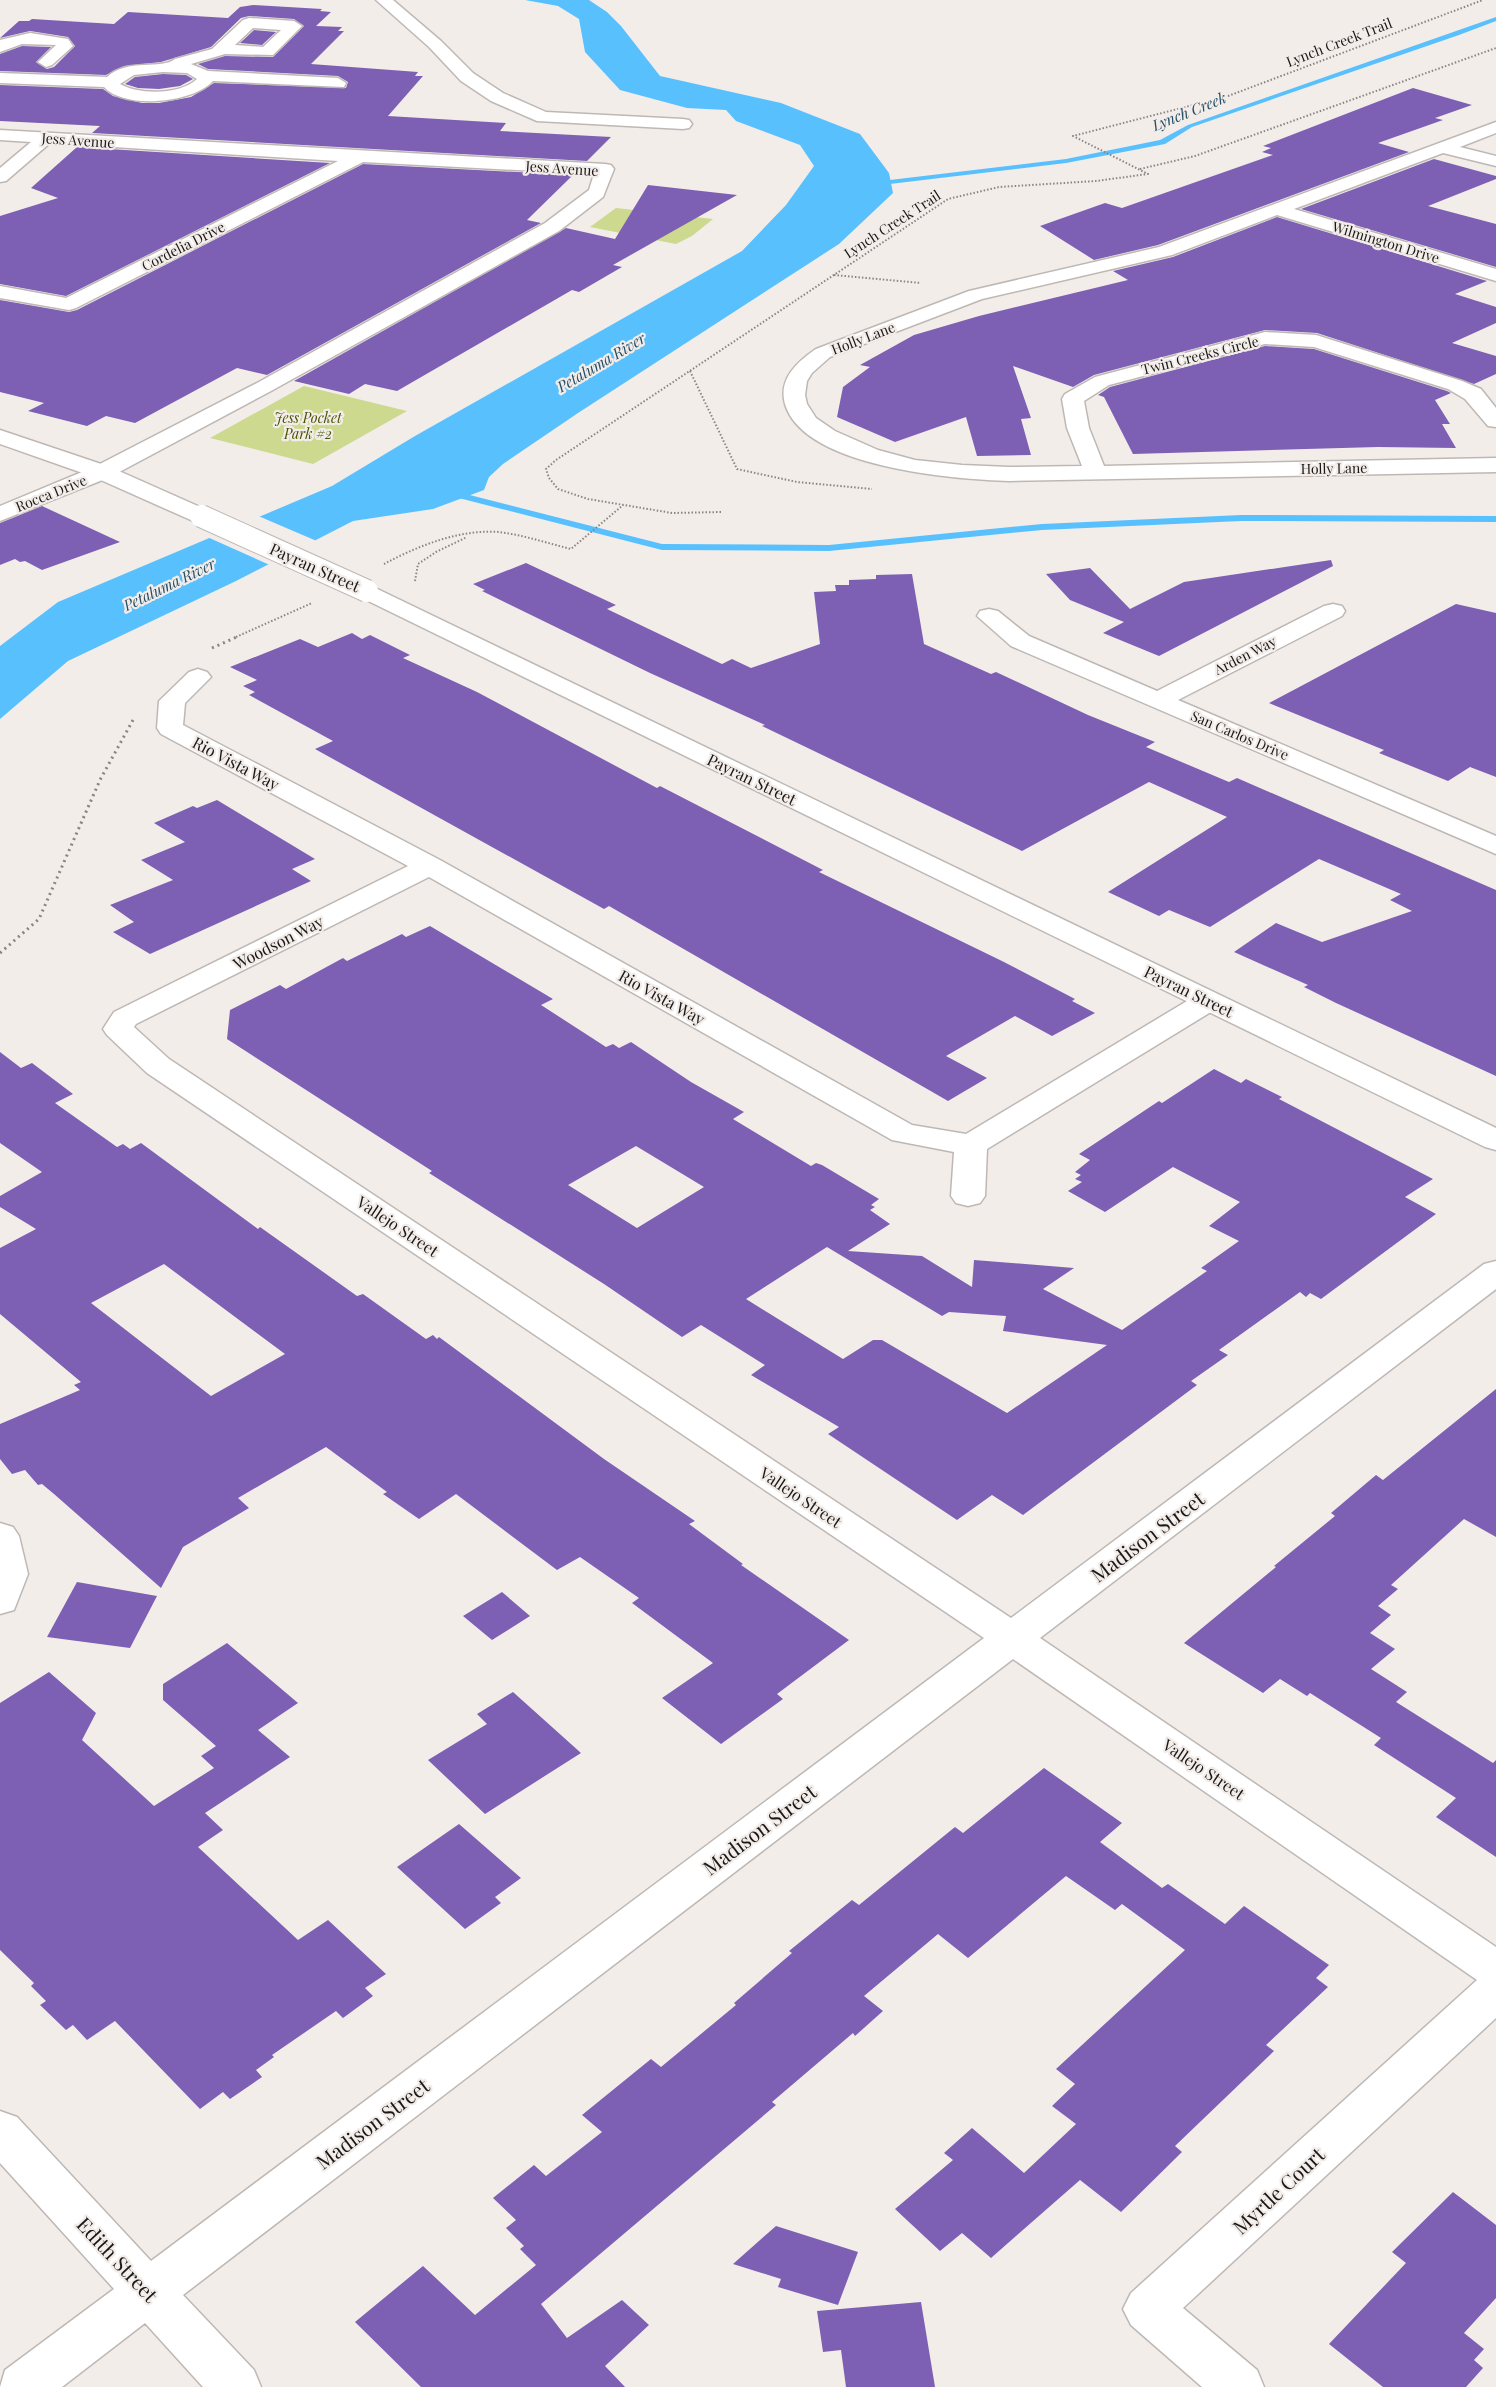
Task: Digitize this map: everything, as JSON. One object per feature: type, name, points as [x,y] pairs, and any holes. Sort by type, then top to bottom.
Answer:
[{"type":"street","points":[[384,0],[435,44],[467,77],[497,96],[543,117],[683,124]]},
{"type":"street","points":[[0,47],[5,43],[23,39],[62,42],[65,46],[46,62]]},
{"type":"street","points":[[175,68],[181,62],[221,49]]},
{"type":"street","points":[[0,78],[111,82],[120,75],[139,69],[175,68],[194,70],[204,76],[338,82]]},
{"type":"street","points":[[111,82],[115,89],[122,92],[156,95],[191,90],[204,83],[204,76]]},
{"type":"street","name":"Holly Lane","points":[[1496,127],[1165,251],[987,292],[823,353],[804,366],[796,381],[793,397],[799,413],[816,430],[843,445],[871,456],[906,465],[956,472],[1095,472],[1496,465]]},
{"type":"street","name":"Jess Avenue","points":[[0,135],[605,169],[597,193],[552,227],[264,387],[102,472]]},
{"type":"street","points":[[0,177],[46,138]]},
{"type":"street","points":[[1444,148],[1496,161]]},
{"type":"street","name":"Cordelia Drive","points":[[0,292],[69,304],[360,157]]},
{"type":"street","name":"Wilmington Drive","points":[[1275,209],[1496,275]]},
{"type":"street","name":"Twin Creeks Circle","points":[[1095,472],[1078,428],[1073,399],[1102,381],[1265,338],[1316,342],[1438,379],[1473,394],[1496,421]]},
{"type":"street","name":"Payran Street","points":[[0,436],[102,472],[367,591],[1496,1140]]},
{"type":"street","name":"Rocca Drive","points":[[0,514],[102,472]]},
{"type":"street","name":"Arden Way","points":[[1158,700],[1333,611]]},
{"type":"street","name":"San Carlos Drive","points":[[989,616],[1020,641],[1489,835]]},
{"type":"street","name":"Rio Vista Way","points":[[198,676],[172,701],[170,728],[430,866],[903,1133],[971,1145]]},
{"type":"street","name":"Woodson Way","points":[[125,1018],[430,866]]},
{"type":"street","points":[[968,1196],[971,1145],[1208,1001]]},
{"type":"street","name":"Vallejo Street","points":[[125,1018],[118,1029],[158,1066],[1012,1638],[1496,1970]]},
{"type":"street","name":"Madison Street","points":[[23,2387],[1496,1272]]},
{"type":"street","points":[[0,1536],[9,1574],[0,1600]]},
{"type":"street","name":"Myrtle Court","points":[[1239,2387],[1148,2309],[1496,1990]]},
{"type":"street","name":"Edith Street","points":[[0,2131],[236,2387]]},
{"type":"path","name":"Lynch Creek Trail","points":[[624,505],[588,499],[558,489],[546,470],[556,460],[948,199],[962,193],[1037,183],[1092,182],[1148,174],[1073,136],[1228,96],[1483,0]]},
{"type":"path","points":[[1139,170],[1195,156],[1496,48]]},
{"type":"path","points":[[834,275],[919,282],[945,290],[971,284],[987,292]]},
{"type":"path","points":[[415,547],[449,537],[491,532],[571,549],[624,505],[672,513],[720,512]]},
{"type":"path","points":[[367,591],[414,585],[418,564],[436,552],[471,535]]},
{"type":"green space","points":[[616,208],[713,219],[692,236],[676,244],[590,227]]},
{"type":"green space","name":"Jess Pocket Park #2","points":[[304,386],[407,411],[313,464],[210,438]]},
{"type":"water","name":"Petaluma River","points":[[525,0],[589,0],[607,12],[621,26],[660,76],[781,103],[860,134],[889,173],[893,193],[839,244],[503,464],[489,477],[484,490],[433,509],[353,521],[236,581],[68,661],[0,719],[0,646],[58,602],[332,486],[415,436],[742,251],[786,205],[814,166],[800,145],[736,121],[726,110],[687,108],[620,90],[585,52],[579,19],[558,6]]},
{"type":"pier","points":[[256,515],[319,542],[272,566],[205,536]]},
{"type":"building","points":[[253,5],[322,9],[320,11],[331,12],[316,26],[342,27],[338,31],[344,31],[311,64],[418,72],[415,76],[423,76],[388,116],[506,123],[500,131],[611,137],[587,161],[92,133],[100,126],[0,121],[0,85],[103,89],[113,96],[142,103],[159,103],[191,97],[214,83],[346,88],[348,82],[338,76],[208,69],[198,64],[225,56],[273,57],[304,26],[294,19],[249,16],[241,18],[211,47],[161,62],[124,66],[106,75],[0,71],[0,54],[22,46],[51,47],[36,62],[47,69],[54,67],[75,46],[68,37],[30,31],[0,38],[19,21],[32,19],[114,24],[128,12],[228,18],[240,7]]},
{"type":"building","points":[[254,30],[276,32],[262,45],[240,43]]},
{"type":"building","points":[[163,74],[186,75],[193,79],[180,86],[159,89],[138,88],[125,84],[135,77]]},
{"type":"building","points":[[1413,88],[1472,105],[1435,118],[1443,120],[1378,143],[1409,152],[1158,245],[1094,260],[1040,226],[1105,203],[1122,208],[1273,155],[1262,152],[1271,148],[1263,146]]},
{"type":"building","points":[[77,147],[330,163],[66,296],[0,284],[0,216],[58,198],[31,188]]},
{"type":"building","points":[[1434,159],[1496,176],[1496,179],[1428,206],[1496,224],[1496,267],[1301,209]]},
{"type":"building","points":[[363,164],[573,175],[527,220],[541,223],[267,375],[237,368],[135,423],[106,416],[87,426],[28,411],[44,403],[0,392],[0,300],[69,312],[77,310]]},
{"type":"building","points":[[648,185],[737,195],[613,265],[622,267],[579,292],[572,290],[397,391],[365,384],[349,394],[294,381],[566,228],[615,239]]},
{"type":"building","points":[[1277,217],[1487,281],[1455,294],[1496,307],[1496,323],[1452,343],[1496,356],[1496,374],[1474,384],[1317,333],[1265,330],[1094,375],[1073,387],[1013,366],[1031,418],[1021,419],[1031,455],[977,456],[966,417],[895,442],[837,417],[843,387],[870,367],[860,365],[914,335],[979,316],[1128,280],[1113,271],[1173,257]]},
{"type":"building","points":[[1265,346],[1314,349],[1451,393],[1435,400],[1450,424],[1442,424],[1456,448],[1378,447],[1133,454],[1104,397],[1098,395],[1110,387]]},
{"type":"building","points":[[42,506],[120,542],[42,570],[25,561],[20,562],[15,559],[0,565],[0,523]]},
{"type":"building","points":[[1331,560],[1333,566],[1159,656],[1103,633],[1124,622],[1070,600],[1046,574],[1090,568],[1130,609],[1184,582]]},
{"type":"building","points":[[526,563],[616,605],[607,609],[722,664],[732,659],[751,668],[820,644],[814,592],[836,591],[835,585],[849,585],[849,580],[876,579],[876,575],[912,574],[924,644],[991,674],[996,672],[1088,715],[1155,742],[1146,747],[1229,782],[1237,778],[1496,890],[1496,1076],[1336,1003],[1304,987],[1308,985],[1234,952],[1276,923],[1322,942],[1412,911],[1390,900],[1401,894],[1319,859],[1210,927],[1169,910],[1159,916],[1108,892],[1227,817],[1149,782],[1022,851],[762,726],[765,725],[650,673],[482,591],[485,590],[473,584]]},
{"type":"building","points":[[1456,604],[1496,613],[1496,777],[1470,767],[1448,781],[1379,753],[1384,750],[1269,703]]},
{"type":"building","points":[[352,633],[362,639],[370,635],[410,655],[403,658],[477,692],[657,788],[660,786],[823,870],[819,872],[1004,962],[1075,999],[1072,1001],[1095,1013],[1052,1036],[1015,1016],[946,1056],[987,1078],[948,1101],[609,906],[604,909],[315,749],[333,741],[249,695],[255,692],[243,686],[257,680],[230,667],[300,639],[318,647]]},
{"type":"building","points":[[217,800],[315,859],[292,869],[311,881],[150,954],[113,932],[134,922],[110,905],[173,880],[141,860],[185,842],[154,823],[193,806],[197,808]]},
{"type":"building","points":[[430,926],[553,999],[541,1005],[606,1047],[613,1044],[619,1048],[631,1042],[691,1082],[744,1112],[733,1119],[811,1166],[816,1163],[822,1165],[879,1199],[871,1205],[875,1207],[870,1210],[890,1224],[848,1251],[922,1256],[972,1287],[974,1260],[1074,1268],[1043,1289],[1122,1330],[1207,1271],[1201,1268],[1239,1241],[1209,1226],[1240,1202],[1173,1167],[1105,1212],[1068,1191],[1082,1182],[1075,1179],[1081,1175],[1075,1172],[1090,1160],[1079,1154],[1159,1101],[1162,1103],[1214,1069],[1241,1083],[1246,1079],[1282,1097],[1279,1099],[1433,1179],[1405,1197],[1436,1214],[1321,1299],[1310,1293],[1306,1297],[1300,1292],[1219,1350],[1228,1355],[1191,1381],[1197,1385],[1023,1515],[992,1495],[957,1520],[828,1434],[839,1427],[751,1375],[765,1365],[701,1325],[682,1337],[604,1284],[429,1173],[432,1171],[227,1039],[230,1010],[280,985],[286,989],[343,958],[347,961],[402,934],[406,937]],"holes":[[[636,1146],[704,1187],[637,1228],[568,1185]],[[827,1247],[942,1316],[949,1312],[1006,1316],[1003,1331],[1107,1345],[1007,1413],[882,1340],[873,1340],[843,1359],[746,1299]]]},
{"type":"building","points":[[0,1052],[21,1068],[32,1063],[73,1094],[55,1103],[117,1147],[123,1144],[130,1149],[141,1143],[258,1229],[260,1227],[357,1296],[363,1294],[426,1339],[433,1335],[437,1339],[439,1337],[604,1459],[695,1521],[689,1524],[743,1564],[741,1565],[849,1640],[777,1694],[783,1699],[721,1744],[662,1698],[713,1663],[632,1603],[639,1598],[580,1557],[557,1570],[456,1494],[419,1519],[383,1494],[387,1492],[326,1447],[238,1498],[249,1508],[183,1547],[161,1588],[54,1494],[42,1484],[38,1485],[25,1470],[12,1474],[0,1459],[0,1424],[80,1390],[74,1385],[81,1382],[0,1314],[0,1248],[36,1229],[0,1207],[0,1196],[42,1172],[0,1143]],"holes":[[[164,1264],[285,1354],[211,1396],[91,1303]]]},
{"type":"building","points":[[1496,1389],[1496,1537],[1464,1519],[1391,1585],[1398,1589],[1378,1606],[1391,1615],[1370,1633],[1395,1649],[1371,1669],[1407,1692],[1396,1702],[1493,1763],[1496,1760],[1496,1857],[1436,1817],[1456,1798],[1374,1745],[1381,1738],[1310,1693],[1307,1696],[1280,1679],[1263,1693],[1184,1643],[1335,1516],[1331,1513],[1376,1475],[1383,1480]]},
{"type":"building","points":[[77,1582],[157,1596],[130,1648],[47,1637]]},
{"type":"building","points":[[502,1592],[530,1616],[492,1640],[463,1616]]},
{"type":"building","points":[[227,1643],[298,1703],[258,1730],[290,1757],[205,1813],[223,1830],[198,1847],[298,1940],[328,1920],[386,1974],[365,1988],[373,1996],[343,2018],[336,2011],[272,2055],[274,2057],[256,2070],[262,2077],[230,2099],[223,2092],[200,2109],[115,2021],[87,2040],[73,2025],[66,2030],[40,2005],[46,2001],[31,1986],[34,1983],[0,1950],[0,1703],[49,1672],[96,1713],[82,1740],[154,1806],[214,1768],[201,1756],[216,1746],[163,1700],[163,1684]]},
{"type":"building","points":[[513,1692],[581,1753],[485,1814],[428,1760],[487,1724],[477,1714]]},
{"type":"building","points":[[1044,1768],[1122,1823],[1100,1842],[1162,1888],[1168,1884],[1225,1924],[1244,1906],[1329,1965],[1316,1978],[1328,1987],[1266,2045],[1274,2051],[1175,2146],[1182,2152],[1121,2212],[1080,2180],[991,2258],[962,2233],[940,2251],[895,2209],[953,2160],[944,2153],[972,2128],[1024,2173],[1076,2124],[1052,2106],[1075,2084],[1056,2069],[1185,1950],[1122,1904],[1115,1910],[1066,1876],[968,1958],[938,1934],[864,1996],[883,2011],[855,2036],[853,2033],[772,2102],[776,2105],[541,2304],[567,2338],[622,2300],[649,2325],[605,2366],[625,2387],[421,2387],[355,2322],[423,2266],[475,2315],[536,2265],[520,2249],[524,2246],[506,2228],[516,2220],[493,2198],[534,2165],[546,2176],[602,2132],[582,2115],[651,2059],[661,2067],[736,2005],[734,2003],[792,1953],[789,1951],[852,1900],[859,1905],[955,1827],[963,1833]]},
{"type":"building","points":[[459,1824],[521,1878],[495,1897],[501,1903],[465,1929],[397,1867]]},
{"type":"building","points":[[1453,2192],[1496,2225],[1496,2298],[1464,2333],[1484,2349],[1474,2360],[1483,2368],[1466,2387],[1383,2387],[1329,2344],[1406,2263],[1392,2252]]},
{"type":"building","points":[[776,2226],[858,2252],[838,2305],[778,2287],[781,2279],[733,2264]]},
{"type":"building","points":[[921,2302],[935,2387],[846,2387],[841,2350],[823,2352],[817,2311]]},
{"type":"waterway","name":"Lynch Creek","points":[[873,184],[1066,161],[1162,142],[1190,126],[1496,19]]},
{"type":"waterway","points":[[450,493],[662,547],[829,548],[1042,527],[1241,518],[1496,519]]}]
